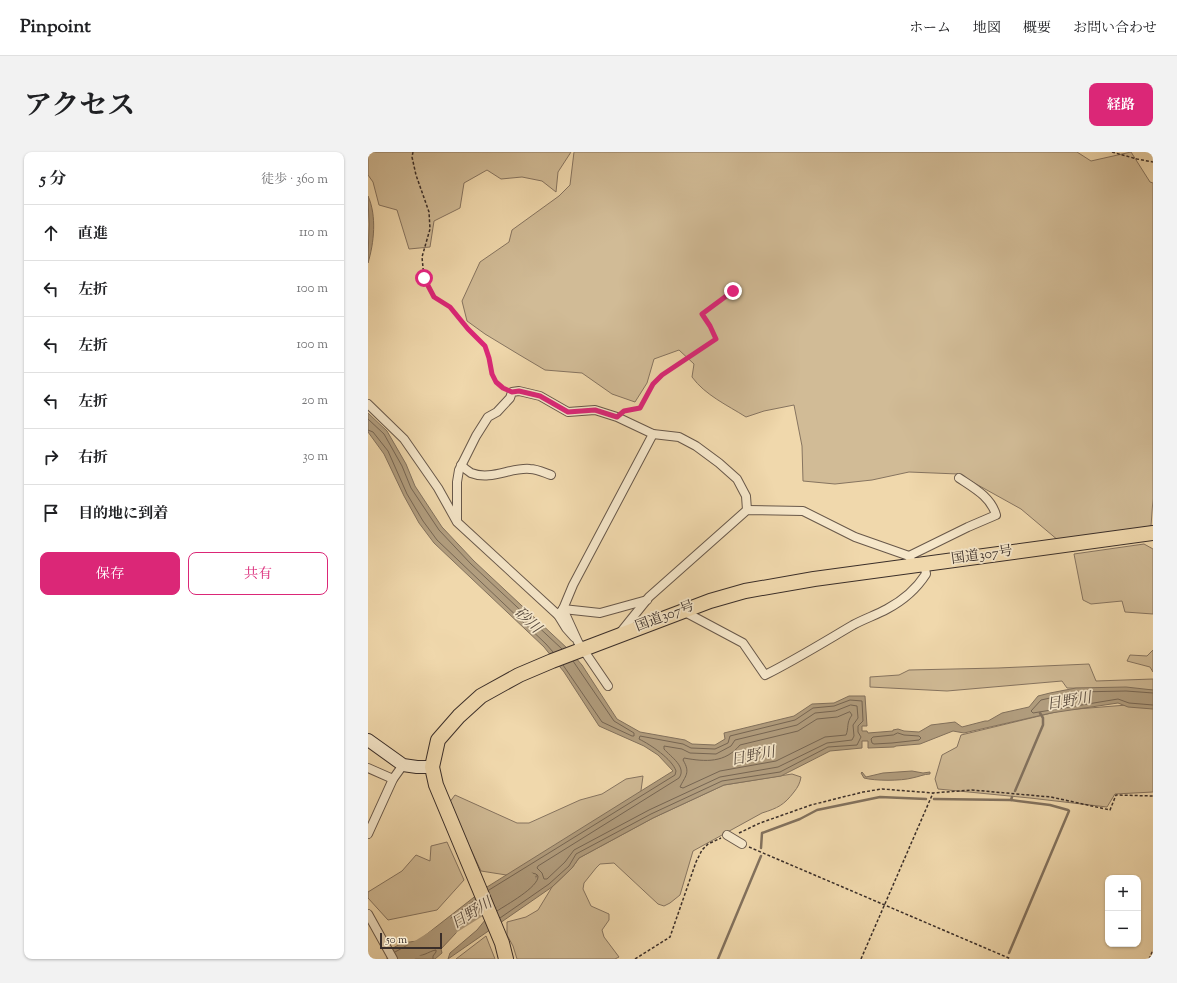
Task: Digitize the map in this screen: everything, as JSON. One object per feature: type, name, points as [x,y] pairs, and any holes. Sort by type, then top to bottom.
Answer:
[{"type":"highway","name":"国道307号","points":[[506,959],[502,944],[436,785],[432,767],[438,740],[459,716],[481,696],[519,675],[579,648],[619,635],[710,601],[745,591],[915,561],[1153,533]]},
{"type":"main road","points":[[368,740],[403,765],[432,767]]},
{"type":"street","points":[[457,522],[457,482],[461,465],[488,417],[497,412],[510,398],[512,392],[519,391],[540,396],[568,412],[595,410],[617,417],[654,434],[679,437],[696,446],[737,479],[746,496],[747,510]]},
{"type":"street","points":[[368,404],[404,439],[438,488],[457,522],[561,612],[579,648],[593,662],[608,686]]},
{"type":"street","points":[[561,612],[573,585],[654,434]]},
{"type":"street","points":[[461,465],[471,473],[483,475],[499,474],[530,468],[552,474]]},
{"type":"street","points":[[915,561],[968,526],[996,515],[995,510],[982,494],[959,478]]},
{"type":"street","points":[[619,635],[647,600],[747,510],[804,511],[855,537],[915,561],[926,574],[921,582],[906,596],[888,609],[854,624],[801,656],[765,675],[743,643],[682,611]]},
{"type":"street","points":[[561,612],[600,613],[647,600]]},
{"type":"street","points":[[368,834],[393,779],[403,765]]},
{"type":"street","points":[[368,768],[393,779]]},
{"type":"street","points":[[727,835],[742,844]]},
{"type":"street","points":[[368,914],[394,959]]},
{"type":"path","points":[[413,152],[412,157],[416,175],[429,212],[430,228],[422,257],[424,278],[434,297],[450,307],[468,329],[485,346],[492,374],[496,382],[503,388],[512,392]]},
{"type":"path","points":[[1112,152],[1153,162]]},
{"type":"path","points":[[617,417],[624,411],[640,408],[653,384],[662,375],[716,339],[702,314],[733,291]]},
{"type":"path","points":[[635,959],[670,937],[696,862],[702,850],[708,844],[727,835],[738,834],[760,823],[811,805],[863,792],[882,789],[933,793],[972,790],[1051,797],[1110,810],[1116,795],[1153,796]]},
{"type":"path","points":[[861,959],[933,793]]},
{"type":"path","points":[[742,844],[1011,959]]},
{"type":"path","points":[[1149,959],[1153,950]]},
{"type":"shaded area","points":[[368,152],[571,152],[558,172],[556,192],[542,181],[522,177],[501,179],[487,170],[464,183],[460,208],[434,221],[430,247],[409,249],[397,210],[379,205],[373,182],[368,175]]},
{"type":"shaded area","points":[[574,152],[1077,152],[1091,161],[1131,152],[1150,182],[1153,183],[1153,499],[1151,526],[1059,541],[1021,509],[958,474],[909,472],[872,480],[835,484],[803,481],[802,446],[794,405],[764,411],[746,417],[717,399],[697,383],[692,377],[694,364],[679,350],[654,359],[647,383],[635,402],[612,394],[582,373],[545,370],[485,334],[467,321],[462,301],[480,262],[509,242],[512,230],[559,196],[570,185]]},
{"type":"shaded area","points":[[1144,544],[1153,549],[1153,614],[1125,612],[1122,601],[1091,604],[1083,600],[1074,554]]},
{"type":"shaded area","points":[[1153,650],[1153,672],[1150,667],[1127,661],[1130,655],[1147,656]]},
{"type":"shaded area","points":[[1089,664],[1096,681],[1153,679],[1153,690],[1067,688],[1062,681],[947,691],[870,687],[870,677],[899,675],[909,670]]},
{"type":"shaded area","points":[[1127,705],[1153,707],[1153,792],[1115,794],[1107,807],[938,789],[935,779],[942,755],[957,747],[961,735],[1064,710]]},
{"type":"shaded area","points":[[792,774],[801,777],[799,785],[784,803],[777,808],[762,813],[693,851],[680,895],[664,906],[658,904],[614,863],[600,864],[596,868],[584,883],[583,889],[591,906],[609,914],[609,920],[602,930],[604,937],[619,957],[615,959],[517,959],[513,946],[507,935],[507,922],[526,917],[538,910],[552,887],[572,868],[579,858],[653,818],[724,785]]},
{"type":"shaded area","points":[[643,776],[640,798],[519,877],[481,871],[449,803],[455,795],[517,823],[529,823],[580,800],[602,794],[626,779]]},
{"type":"shaded area","points":[[447,842],[464,880],[437,910],[388,920],[368,898],[368,892],[402,871],[416,855],[430,861],[431,846]]},
{"type":"shaded area","points":[[486,936],[495,959],[456,959]]},
{"type":"water","points":[[368,196],[373,212],[374,230],[368,263],[369,224]]},
{"type":"water","name":"砂川","points":[[368,413],[387,431],[406,464],[415,486],[442,527],[474,561],[568,649],[582,665],[617,719],[640,732],[685,740],[692,744],[715,745],[725,739],[724,733],[794,716],[812,704],[834,703],[849,696],[865,696],[867,726],[862,726],[862,731],[867,731],[868,733],[893,731],[898,729],[919,732],[931,725],[955,722],[962,727],[988,721],[1002,713],[1029,707],[1038,696],[1076,688],[1126,687],[1153,690],[1153,709],[1128,707],[1118,703],[1051,713],[964,733],[953,731],[920,744],[868,748],[868,741],[862,741],[862,748],[830,751],[781,776],[724,785],[653,818],[579,858],[572,868],[552,887],[448,959],[450,953],[477,930],[495,908],[530,884],[538,875],[491,900],[458,923],[456,933],[441,949],[442,953],[435,959],[387,959],[388,954],[394,947],[403,943],[418,941],[487,887],[673,771],[658,755],[644,746],[599,726],[564,672],[544,647],[434,543],[419,523],[384,454],[368,432]],"holes":[[[450,924],[450,930],[440,941],[431,947],[422,951],[417,951],[419,944]]]},
{"type":"water","points":[[912,771],[923,773],[930,772],[930,774],[901,780],[875,780],[864,778],[861,773],[862,772],[866,777],[883,773]]},
{"type":"waterway","points":[[1015,791],[1043,725],[1043,718],[1040,713]]},
{"type":"waterway","points":[[761,848],[762,833],[800,819],[817,810],[880,797],[926,799]]},
{"type":"waterway","points":[[934,799],[1011,800],[1012,797]]},
{"type":"waterway","points":[[1009,953],[1069,811],[1050,805],[1011,800]]},
{"type":"waterway","points":[[718,959],[761,856]]},
{"type":"waterway","name":"日野川","points":[[400,959],[528,879]]},
{"type":"route","points":[[424,278],[434,297],[450,307],[468,329],[485,346],[492,374],[496,382],[503,388],[512,392],[519,391],[540,396],[568,412],[595,410],[617,417],[624,411],[640,408],[653,384],[662,375],[716,339],[702,314],[733,291]]}]
